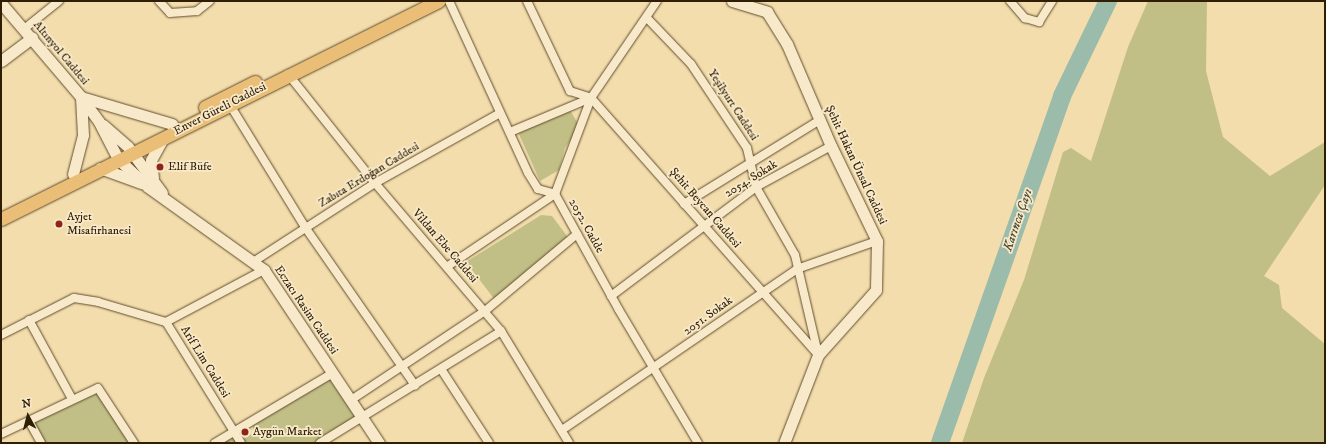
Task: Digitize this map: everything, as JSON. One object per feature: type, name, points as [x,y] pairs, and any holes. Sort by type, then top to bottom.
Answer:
[{"type":"main road","name":"Enver Güreli Caddesi","points":[[130,150],[172,124],[420,1]]},
{"type":"main road","name":"Enver Güreli Caddesi","points":[[1,209],[73,174],[163,138],[288,74],[439,1]]},
{"type":"main road","name":"Şehit Hakan Ünsal Caddesi","points":[[732,1],[768,12],[787,44],[831,146],[877,242],[876,290],[818,355]]},
{"type":"main road","name":"Altınyol Caddesi","points":[[1,3],[81,97],[99,122]]},
{"type":"main road","points":[[1,60],[32,38]]},
{"type":"main road","points":[[73,174],[83,135],[81,97],[172,124]]},
{"type":"main road","points":[[99,122],[130,150],[152,185]]},
{"type":"main road","points":[[99,122],[116,156],[152,185]]},
{"type":"main road","points":[[152,185],[150,164],[163,138]]},
{"type":"main road","name":"Enver Güreli Caddesi","points":[[1,219],[100,168],[116,156]]},
{"type":"main road","points":[[100,168],[152,185]]},
{"type":"main road","name":"Eczacı Rasim Caddesi","points":[[152,185],[168,202],[264,270],[379,443]]},
{"type":"main road","points":[[784,443],[818,355]]},
{"type":"street","points":[[24,29],[58,1]]},
{"type":"street","points":[[159,1],[170,13],[197,11],[210,1]]},
{"type":"street","name":"2052. Cadde","points":[[449,1],[528,173],[538,189],[555,194],[611,296],[698,443]]},
{"type":"street","points":[[527,1],[570,91],[591,98]]},
{"type":"street","points":[[448,266],[555,194],[591,98],[647,18],[657,1]]},
{"type":"street","points":[[1010,1],[1025,18],[1039,22],[1052,1]]},
{"type":"street","name":"Yeşilyurt Caddesi","points":[[647,18],[691,64],[748,148],[756,187],[795,255],[818,355]]},
{"type":"street","name":"Vildan Ebe Caddesi","points":[[288,74],[375,184],[448,266],[502,331],[569,443]]},
{"type":"street","points":[[510,132],[591,98]]},
{"type":"street","name":"Şehit Beycan Caddesi","points":[[591,98],[818,355]]},
{"type":"street","points":[[230,105],[305,227],[415,385]]},
{"type":"street","name":"Zabıta Erdoğan Caddesi","points":[[253,262],[305,227],[375,184],[500,113]]},
{"type":"street","points":[[684,204],[820,120]]},
{"type":"street","name":"2054. Sokak","points":[[611,296],[756,187],[831,146]]},
{"type":"street","points":[[351,400],[485,311],[577,234]]},
{"type":"street","name":"2051. Sokak","points":[[562,430],[654,369],[762,292],[797,269],[877,242]]},
{"type":"street","points":[[166,322],[264,270]]},
{"type":"street","name":"Arif Lim Caddesi","points":[[1,335],[74,298],[98,302],[166,322],[241,443]]},
{"type":"street","points":[[29,320],[72,399]]},
{"type":"street","points":[[320,443],[502,331]]},
{"type":"street","points":[[441,369],[489,443]]},
{"type":"street","points":[[215,443],[333,374]]},
{"type":"street","points":[[1,434],[95,388],[101,389],[134,443]]},
{"type":"street","points":[[29,421],[41,443]]},
{"type":"shaded area","points":[[1148,1],[1207,1],[1206,71],[1223,137],[1270,176],[1325,142],[1325,185],[1264,276],[1279,285],[1282,308],[1325,344],[1325,443],[962,443],[984,378],[1024,280],[1063,152],[1071,148],[1091,161],[1128,47]]},
{"type":"shaded area","points":[[570,110],[580,127],[565,148],[559,170],[540,181],[518,132]]},
{"type":"shaded area","points":[[541,215],[552,216],[567,236],[566,240],[495,300],[466,262]]},
{"type":"shaded area","points":[[333,373],[363,417],[320,443],[215,443],[234,432],[240,441],[255,432],[250,422]]},
{"type":"shaded area","points":[[95,388],[134,443],[41,443],[29,421]]},
{"type":"waterway","name":"Karınca Çayı","points":[[940,443],[1062,96],[1108,1]]},
{"type":"place","name":"Elif Büfe","points":[[160,167]]},
{"type":"place","name":"Ayjet Misafirhanesi","points":[[59,224]]},
{"type":"place","name":"Aygün Market","points":[[245,432]]}]
